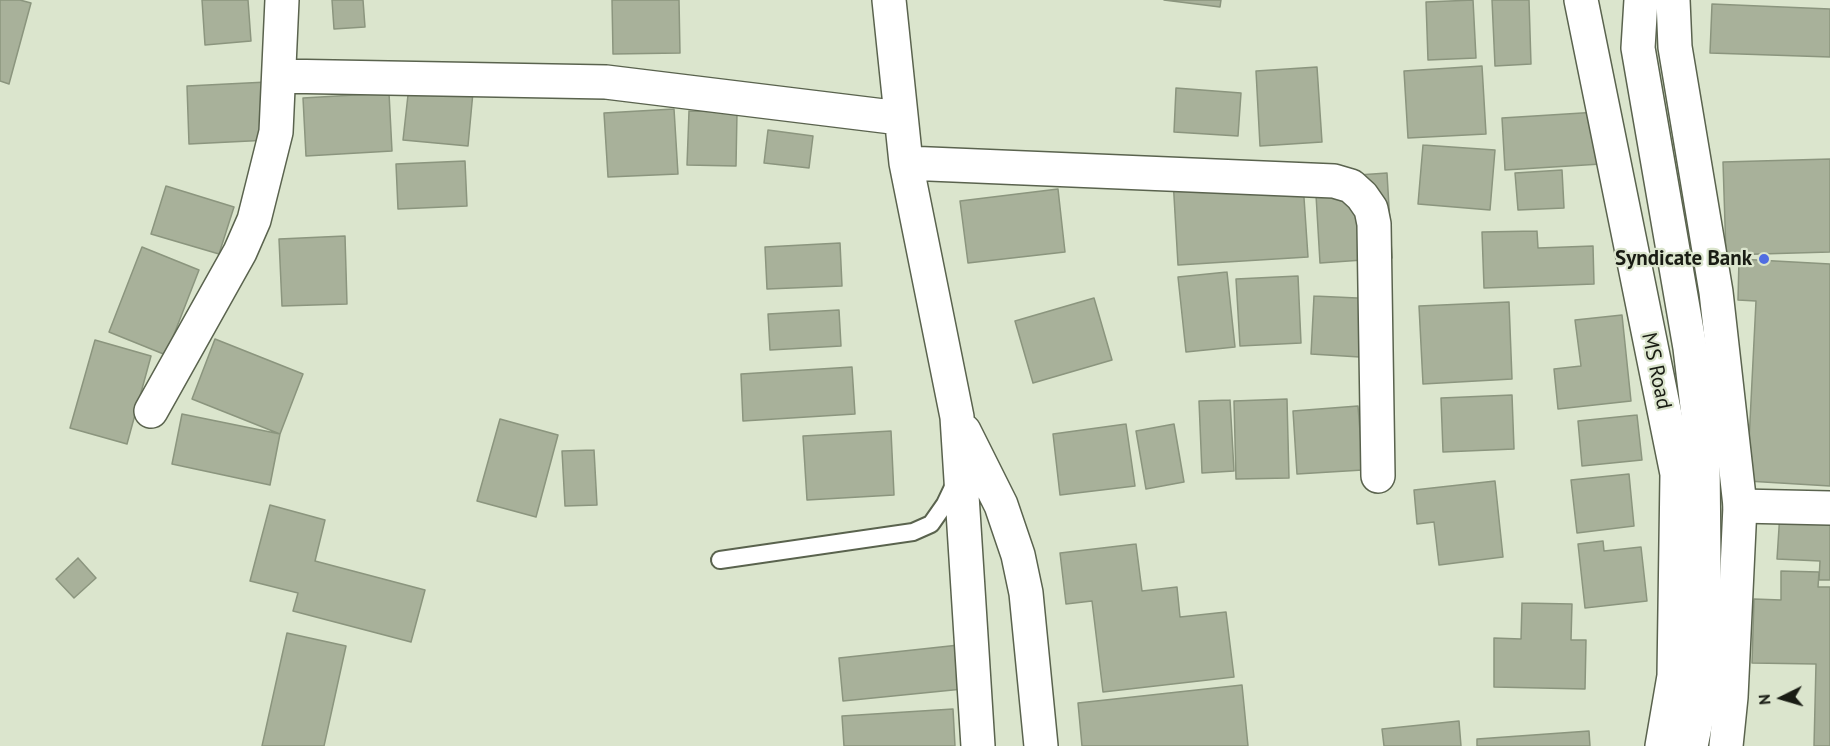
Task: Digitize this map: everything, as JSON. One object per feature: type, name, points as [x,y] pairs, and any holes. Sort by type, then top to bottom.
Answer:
[{"type":"main road","points":[[151,411],[240,252],[254,220],[276,132],[282,0]]},
{"type":"main road","points":[[889,0],[906,164],[957,417],[978,746]]},
{"type":"main road","name":"MS Road","points":[[1581,0],[1677,474],[1674,676],[1662,746]]},
{"type":"main road","points":[[1630,0],[1690,348],[1703,456],[1705,677],[1692,746]]},
{"type":"main road","points":[[1638,48],[1641,0]]},
{"type":"main road","points":[[1673,0],[1675,47],[1716,292],[1740,506],[1731,697],[1726,746]]},
{"type":"main road","points":[[279,76],[606,82],[900,118]]},
{"type":"main road","points":[[906,164],[1334,181],[1351,186],[1371,209],[1374,224],[1378,476]]},
{"type":"main road","points":[[957,417],[1001,505],[1018,555],[1026,593],[1041,746]]},
{"type":"main road","points":[[1740,506],[1830,508]]},
{"type":"lane","points":[[720,560],[913,532],[932,524],[945,504],[961,471]]},
{"type":"building","points":[[0,0],[20,0],[31,3],[9,84],[0,81]]},
{"type":"building","points":[[202,0],[248,0],[251,41],[205,45]]},
{"type":"building","points":[[332,0],[363,0],[365,27],[334,29]]},
{"type":"building","points":[[612,0],[679,0],[680,53],[613,54]]},
{"type":"building","points":[[1164,0],[1221,0],[1220,7]]},
{"type":"building","points":[[1473,0],[1476,58],[1428,60],[1426,2]]},
{"type":"building","points":[[1492,0],[1529,0],[1531,64],[1495,66]]},
{"type":"building","points":[[1712,4],[1830,9],[1830,57],[1710,53]]},
{"type":"building","points":[[1482,66],[1486,134],[1408,138],[1404,71]]},
{"type":"building","points":[[1317,67],[1322,142],[1260,146],[1256,71]]},
{"type":"building","points":[[267,82],[270,140],[189,144],[187,86]]},
{"type":"building","points":[[409,86],[473,92],[468,146],[403,140]]},
{"type":"building","points":[[1176,88],[1241,93],[1238,136],[1174,132]]},
{"type":"building","points":[[389,93],[392,151],[306,156],[303,98]]},
{"type":"building","points":[[674,109],[678,174],[608,177],[604,113]]},
{"type":"building","points":[[689,111],[737,112],[736,166],[687,165]]},
{"type":"building","points":[[1598,112],[1601,164],[1505,170],[1502,118]]},
{"type":"building","points":[[768,130],[813,136],[809,168],[764,163]]},
{"type":"building","points":[[1423,145],[1495,150],[1490,210],[1418,204]]},
{"type":"building","points":[[1830,159],[1830,252],[1726,255],[1723,162]]},
{"type":"building","points":[[465,161],[467,206],[398,209],[396,164]]},
{"type":"building","points":[[1562,170],[1564,208],[1518,210],[1515,173]]},
{"type":"building","points":[[1387,173],[1392,258],[1320,263],[1315,178]]},
{"type":"building","points":[[1173,179],[1303,183],[1308,257],[1178,265]]},
{"type":"building","points":[[166,186],[234,207],[219,254],[151,234]]},
{"type":"building","points":[[1058,189],[1065,252],[968,263],[960,201]]},
{"type":"building","points":[[1537,231],[1538,248],[1593,246],[1594,284],[1484,288],[1482,232]]},
{"type":"building","points":[[345,236],[347,304],[282,306],[279,239]]},
{"type":"building","points":[[840,243],[842,286],[767,289],[765,247]]},
{"type":"building","points":[[142,247],[199,270],[166,355],[109,332]]},
{"type":"building","points":[[1739,259],[1830,264],[1830,486],[1747,481],[1756,301],[1738,300]]},
{"type":"building","points":[[1227,272],[1235,347],[1186,352],[1178,277]]},
{"type":"building","points":[[1298,276],[1301,343],[1240,346],[1236,279]]},
{"type":"building","points":[[1314,296],[1379,299],[1376,358],[1311,354]]},
{"type":"building","points":[[1094,298],[1112,360],[1033,383],[1015,321]]},
{"type":"building","points":[[1509,302],[1512,379],[1423,384],[1419,306]]},
{"type":"building","points":[[839,310],[841,346],[770,350],[768,314]]},
{"type":"building","points":[[1622,315],[1631,401],[1558,409],[1554,369],[1581,366],[1575,320]]},
{"type":"building","points":[[215,339],[303,374],[280,434],[192,399]]},
{"type":"building","points":[[95,340],[151,356],[127,444],[70,428]]},
{"type":"building","points":[[852,367],[855,414],[743,421],[741,374]]},
{"type":"building","points":[[1512,395],[1514,449],[1443,452],[1441,398]]},
{"type":"building","points":[[1287,399],[1289,478],[1236,479],[1234,401]]},
{"type":"building","points":[[1230,400],[1234,471],[1202,473],[1199,401]]},
{"type":"building","points":[[1358,406],[1363,470],[1297,474],[1293,411]]},
{"type":"building","points":[[182,414],[280,434],[270,485],[172,464]]},
{"type":"building","points":[[1637,415],[1642,460],[1582,466],[1578,421]]},
{"type":"building","points":[[500,419],[558,435],[536,517],[477,501]]},
{"type":"building","points":[[1126,424],[1135,486],[1060,495],[1053,434]]},
{"type":"building","points":[[1174,424],[1184,482],[1146,489],[1136,431]]},
{"type":"building","points":[[891,431],[894,495],[807,500],[803,436]]},
{"type":"building","points":[[594,450],[597,505],[565,506],[562,451]]},
{"type":"building","points":[[1629,474],[1634,526],[1577,533],[1571,480]]},
{"type":"building","points":[[1495,481],[1503,557],[1439,565],[1434,522],[1417,524],[1414,490]]},
{"type":"building","points":[[1781,497],[1830,501],[1830,580],[1819,580],[1820,561],[1777,559]]},
{"type":"building","points":[[270,505],[325,520],[315,561],[425,590],[411,642],[293,611],[298,593],[250,581]]},
{"type":"building","points":[[1603,541],[1604,551],[1641,547],[1647,601],[1585,608],[1578,544]]},
{"type":"building","points":[[1136,544],[1142,591],[1177,587],[1180,617],[1226,612],[1234,677],[1103,692],[1092,601],[1066,604],[1060,553]]},
{"type":"building","points":[[78,558],[96,578],[74,598],[56,579]]},
{"type":"building","points":[[1781,571],[1819,572],[1818,587],[1830,587],[1830,746],[1814,746],[1816,664],[1752,663],[1754,599],[1781,600]]},
{"type":"building","points":[[1522,603],[1572,604],[1571,640],[1586,640],[1585,689],[1494,687],[1494,638],[1521,639]]},
{"type":"building","points":[[287,633],[346,646],[324,746],[262,746]]},
{"type":"building","points":[[959,645],[963,689],[843,701],[839,658]]},
{"type":"building","points":[[1242,685],[1248,746],[1082,746],[1078,703]]},
{"type":"building","points":[[953,709],[955,746],[844,746],[842,716]]},
{"type":"building","points":[[1459,721],[1461,746],[1384,746],[1382,729]]},
{"type":"building","points":[[1589,731],[1590,746],[1477,746],[1477,739]]},
{"type":"place","name":"Syndicate Bank","points":[[1764,259]]}]
